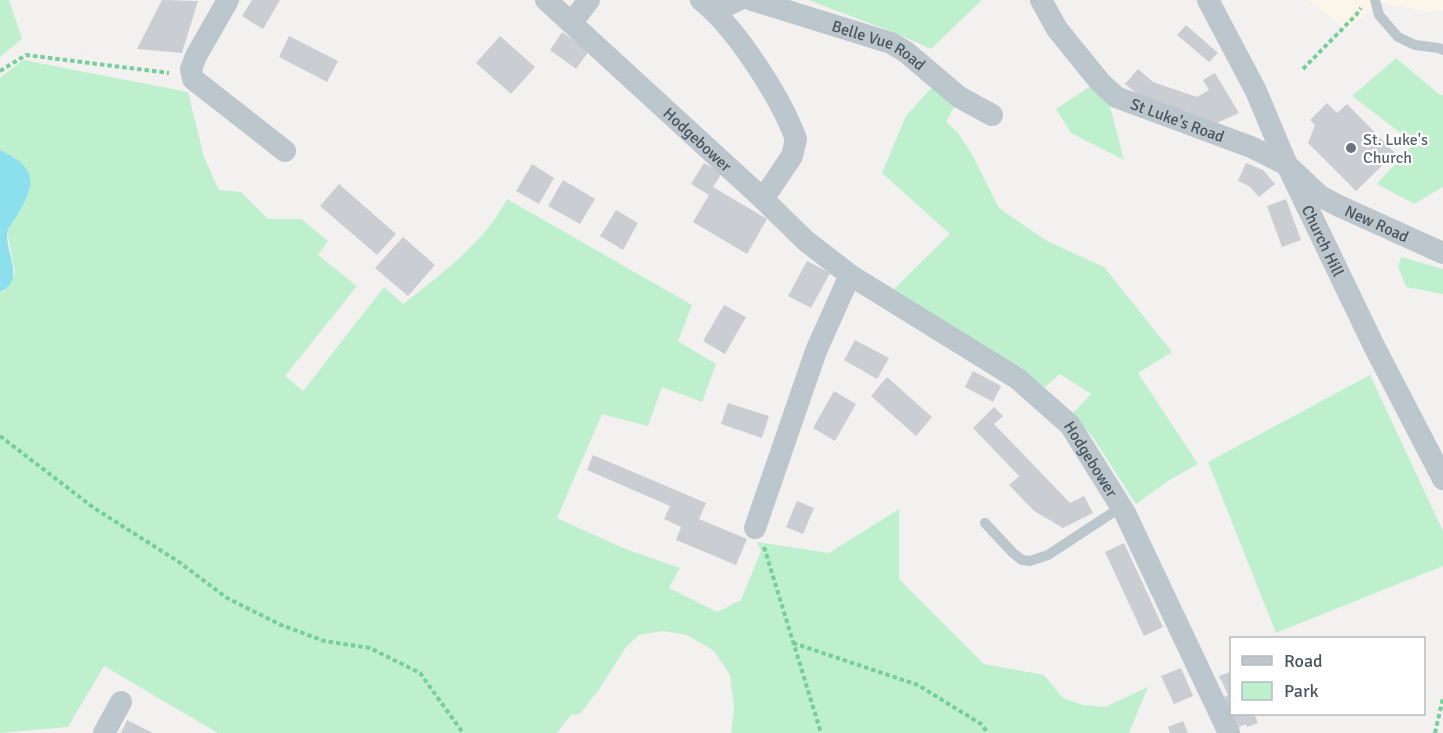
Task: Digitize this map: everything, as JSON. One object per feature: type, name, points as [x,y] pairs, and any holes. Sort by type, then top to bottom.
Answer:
[{"type":"street","points":[[228,0],[196,56],[191,69],[193,79],[285,151]]},
{"type":"street","name":"Hodgebower","points":[[546,0],[806,241],[850,275],[1018,379],[1070,425],[1121,507],[1229,733]]},
{"type":"street","points":[[572,22],[589,0]]},
{"type":"street","points":[[738,0],[708,6],[764,78],[796,139],[792,156],[763,199]]},
{"type":"street","name":"Belle Vue Road","points":[[752,0],[891,43],[906,52],[959,97],[992,115]]},
{"type":"street","name":"St Luke's Road","points":[[1041,0],[1057,29],[1100,82],[1116,97],[1251,147],[1287,165]]},
{"type":"street","name":"Church Hill","points":[[1208,0],[1256,91],[1287,165],[1374,346],[1443,479]]},
{"type":"street","name":"New Road","points":[[1287,165],[1320,196],[1443,253]]},
{"type":"street","points":[[755,528],[816,351],[850,275]]},
{"type":"street","points":[[105,733],[121,702]]},
{"type":"lane","points":[[1376,0],[1379,15],[1398,37],[1415,45],[1443,50]]},
{"type":"lane","points":[[985,523],[1013,553],[1022,560],[1030,561],[1048,555],[1121,507]]},
{"type":"path","points":[[1303,69],[1356,15],[1366,0]]},
{"type":"path","points":[[0,71],[26,55],[158,71],[193,79]]},
{"type":"path","points":[[0,436],[94,508],[179,562],[227,598],[281,625],[324,641],[370,648],[420,673],[463,733]]},
{"type":"path","points":[[755,528],[763,543],[821,733]]},
{"type":"path","points":[[793,643],[918,685],[981,724],[988,733]]},
{"type":"path","points":[[1436,733],[1443,698]]},
{"type":"shaded area","points":[[1307,0],[1443,0],[1443,10],[1430,12],[1381,2],[1347,29]]},
{"type":"green space","points":[[0,0],[9,0],[22,39],[0,57]]},
{"type":"green space","points":[[808,0],[982,0],[931,49]]},
{"type":"green space","points":[[1396,58],[1440,95],[1443,95],[1443,187],[1414,204],[1377,184],[1414,143],[1352,96]]},
{"type":"green space","points":[[23,60],[188,92],[204,157],[219,190],[241,192],[268,219],[301,219],[328,241],[318,255],[357,286],[285,376],[303,391],[384,287],[403,304],[475,243],[507,199],[692,305],[678,341],[716,364],[702,402],[662,387],[648,426],[602,414],[557,518],[623,548],[680,568],[669,588],[717,612],[741,600],[761,551],[757,542],[829,553],[899,509],[899,579],[984,664],[1044,675],[1063,698],[1083,705],[1105,707],[1148,687],[1129,733],[731,733],[734,708],[730,675],[714,651],[687,635],[663,631],[639,635],[626,647],[580,714],[571,715],[557,733],[218,733],[104,666],[68,727],[0,733],[0,292],[3,292],[15,273],[7,232],[30,190],[30,177],[15,158],[0,150],[0,78]]},
{"type":"green space","points":[[1092,85],[1110,106],[1124,160],[1071,133],[1056,109]]},
{"type":"green space","points":[[932,87],[954,107],[946,122],[958,133],[973,156],[999,208],[1047,241],[1104,267],[1172,352],[1138,373],[1198,464],[1171,479],[1136,504],[1092,436],[1072,414],[1091,394],[1060,374],[1045,387],[988,349],[891,292],[950,234],[882,173],[906,116]]},
{"type":"green space","points":[[1401,257],[1443,269],[1443,294],[1406,287],[1398,267]]},
{"type":"green space","points":[[1370,375],[1443,531],[1443,566],[1276,633],[1208,462]]},
{"type":"water","points":[[0,150],[12,156],[27,169],[30,184],[24,203],[7,232],[13,274],[12,281],[0,292]]},
{"type":"building","points":[[162,0],[198,1],[182,53],[137,49]]},
{"type":"building","points":[[252,0],[280,0],[263,29],[242,16]]},
{"type":"building","points":[[1186,25],[1218,53],[1209,62],[1177,35]]},
{"type":"building","points":[[562,32],[589,51],[576,69],[550,50]]},
{"type":"building","points":[[289,36],[338,61],[327,82],[279,57]]},
{"type":"building","points":[[500,36],[535,67],[511,94],[476,63]]},
{"type":"building","points":[[1138,69],[1153,82],[1197,97],[1209,90],[1203,80],[1215,73],[1239,113],[1217,123],[1140,96],[1125,84]]},
{"type":"building","name":"St. Luke's Church","points":[[1327,103],[1337,113],[1347,104],[1395,153],[1356,191],[1308,143],[1315,125],[1310,120]]},
{"type":"building","points":[[704,163],[722,173],[713,187],[767,219],[747,254],[693,222],[709,195],[691,184]]},
{"type":"building","points":[[1246,163],[1263,170],[1275,184],[1259,197],[1249,186],[1238,181]]},
{"type":"building","points":[[532,164],[554,178],[539,204],[516,191]]},
{"type":"building","points":[[563,180],[595,199],[580,224],[548,206]]},
{"type":"building","points":[[339,184],[396,234],[377,255],[320,206]]},
{"type":"building","points":[[1286,199],[1301,240],[1282,247],[1267,206]]},
{"type":"building","points":[[616,210],[638,223],[623,250],[600,236]]},
{"type":"building","points":[[403,237],[435,265],[408,296],[375,268]]},
{"type":"building","points":[[807,261],[830,273],[811,308],[788,296]]},
{"type":"building","points":[[724,305],[746,317],[725,354],[703,341]]},
{"type":"building","points":[[855,340],[889,358],[877,379],[844,360]]},
{"type":"building","points":[[973,371],[1001,386],[993,402],[965,387]]},
{"type":"building","points":[[887,377],[932,417],[916,436],[871,396]]},
{"type":"building","points":[[834,391],[856,404],[835,441],[813,428]]},
{"type":"building","points":[[728,403],[769,416],[762,438],[721,424]]},
{"type":"building","points":[[994,407],[1003,416],[994,424],[1070,503],[1084,496],[1093,513],[1063,528],[1034,511],[1009,485],[1019,476],[973,428]]},
{"type":"building","points":[[593,455],[706,503],[699,519],[747,539],[736,565],[676,540],[681,527],[664,519],[670,506],[587,470]]},
{"type":"building","points":[[797,501],[814,508],[803,534],[786,527]]},
{"type":"building","points":[[1124,543],[1163,627],[1144,636],[1105,552]]},
{"type":"building","points":[[1181,668],[1193,696],[1174,704],[1161,676]]},
{"type":"building","points":[[1230,672],[1230,711],[1224,697],[1228,695],[1219,676]]},
{"type":"building","points":[[1232,715],[1254,715],[1258,723],[1247,727],[1246,724],[1237,728]]},
{"type":"building","points":[[127,720],[153,733],[121,733]]},
{"type":"building","points":[[1183,721],[1188,733],[1170,733],[1168,727]]},
{"type":"place","name":"St. Luke's Church","points":[[1351,148]]}]
